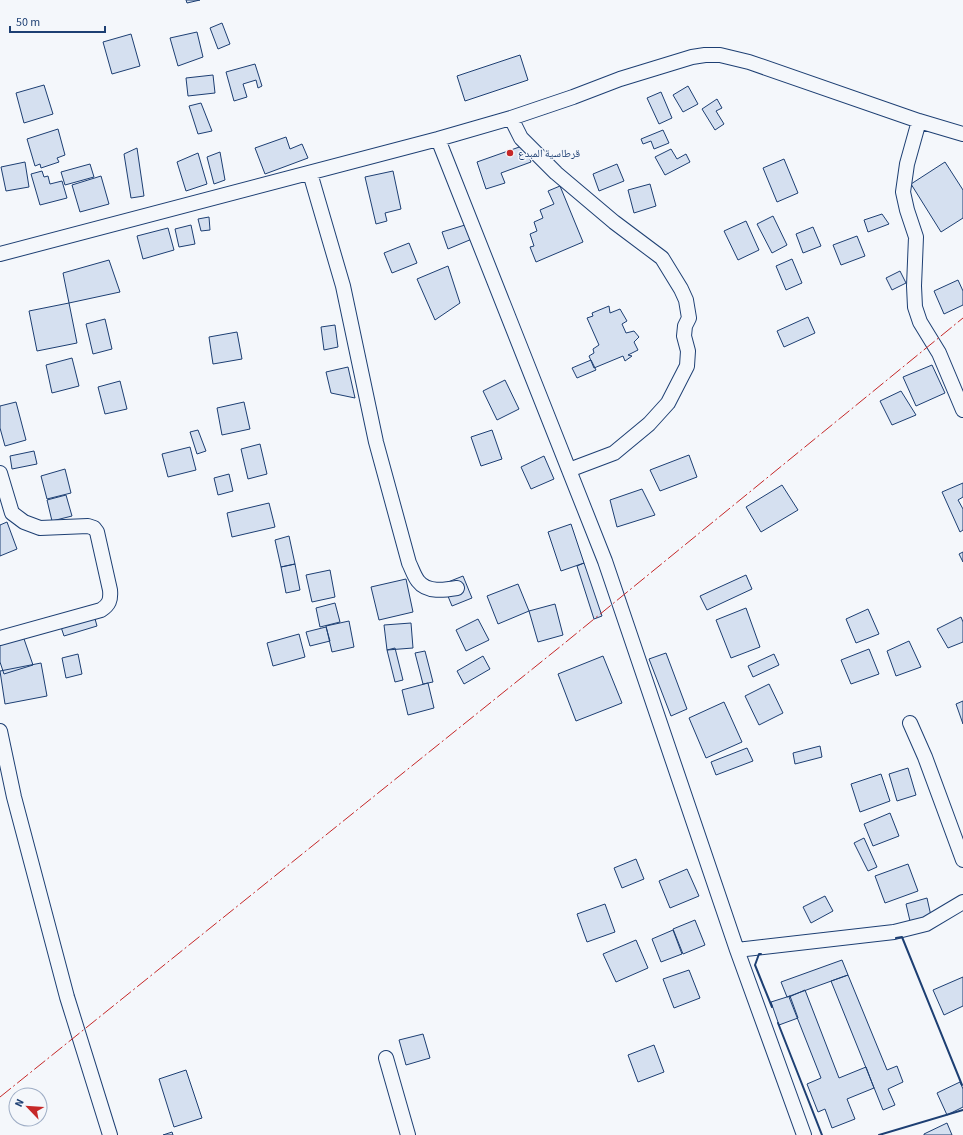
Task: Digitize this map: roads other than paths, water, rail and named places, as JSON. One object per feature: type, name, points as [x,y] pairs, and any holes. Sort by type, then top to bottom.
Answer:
[{"type":"street","points":[[0,254],[438,139],[511,118],[620,79],[692,57],[705,55],[720,55],[749,62],[919,121],[963,134]]},
{"type":"street","points":[[511,118],[521,138],[556,173],[614,222],[662,258],[686,300],[689,318],[685,326],[684,336],[688,351],[687,366],[668,403],[649,424],[614,453],[569,470]]},
{"type":"street","points":[[919,121],[907,164],[903,192],[916,237],[914,286],[916,307],[920,322],[939,353],[963,410]]},
{"type":"street","points":[[438,139],[605,561],[737,950],[804,1135]]},
{"type":"street","points":[[310,173],[343,286],[376,442],[409,563],[418,581],[427,588],[444,591],[457,588]]},
{"type":"street","points":[[0,473],[6,515],[40,528],[88,526],[94,528],[97,532],[111,599],[108,606],[101,610],[0,638]]},
{"type":"street","points":[[910,723],[930,770],[963,860]]},
{"type":"street","points":[[0,731],[14,797],[67,996],[110,1135]]},
{"type":"street","points":[[737,950],[894,932],[926,924],[963,902]]},
{"type":"street","points":[[386,1058],[408,1135]]},
{"type":"place","name":"قرطاسية المبدع","points":[[510,153]]}]
